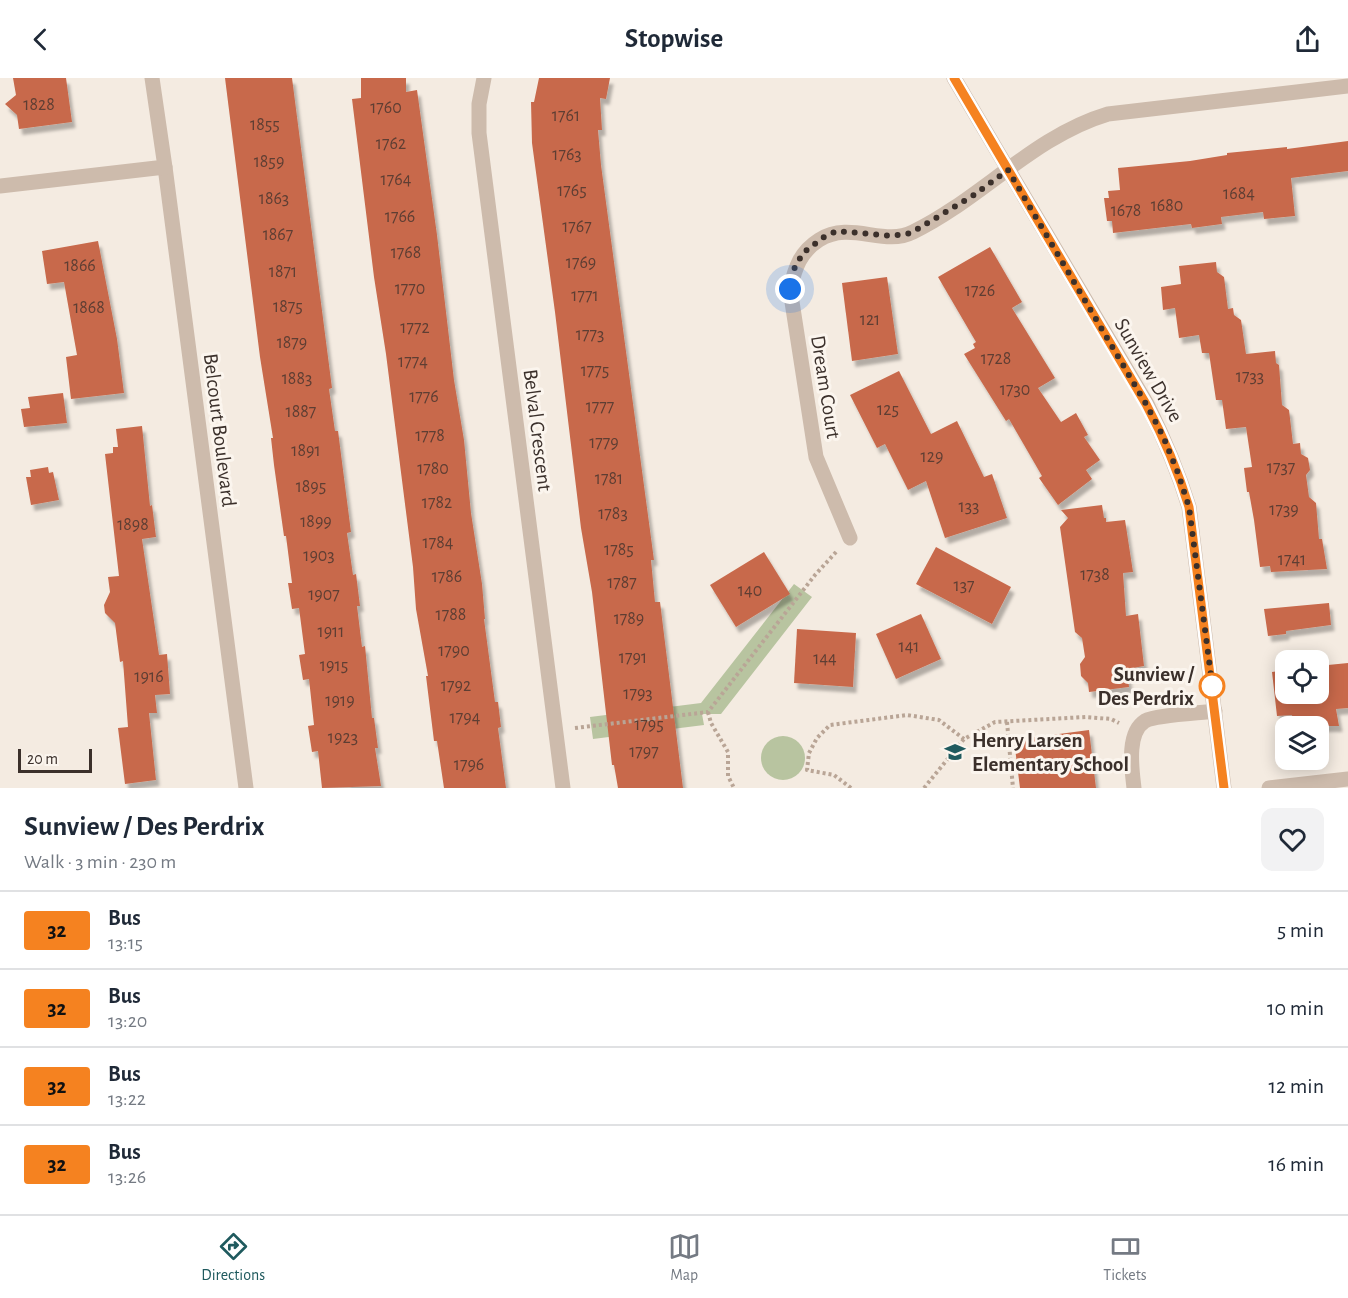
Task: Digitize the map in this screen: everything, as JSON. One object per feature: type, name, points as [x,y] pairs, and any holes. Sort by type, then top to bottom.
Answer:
[{"type":"street","name":"Belcourt Boulevard","points":[[152,78],[246,788]]},
{"type":"street","name":"Belval Crescent","points":[[484,78],[479,104],[479,134],[563,788]]},
{"type":"street","name":"Sunview Drive","points":[[954,78],[1146,404],[1163,436],[1178,473],[1189,507],[1224,788]]},
{"type":"street","name":"Dream Court","points":[[849,538],[816,458],[790,289],[794,269],[803,253],[824,237],[837,231],[892,236],[911,233],[974,195],[1036,150],[1081,125],[1108,114],[1348,86]]},
{"type":"street","points":[[0,186],[165,166]]},
{"type":"street","points":[[1134,788],[1130,757],[1136,732],[1145,721],[1215,711]]},
{"type":"street","points":[[1269,788],[1348,779]]},
{"type":"path","points":[[556,731],[708,712],[815,575],[849,538]]},
{"type":"path","points":[[708,712],[711,723],[728,752],[728,776],[734,788]]},
{"type":"path","points":[[850,788],[834,775],[807,770],[809,753],[818,738],[830,725],[907,715],[939,720],[964,739]]},
{"type":"path","points":[[924,788],[964,739],[996,722],[1086,717],[1111,718],[1136,732]]},
{"type":"path","points":[[1007,722],[1013,788]]},
{"type":"green space","points":[[794,584],[812,597],[721,714],[702,714],[704,725],[593,739],[590,717],[701,703]]},
{"type":"green space","points":[[783,736],[792,737],[799,742],[804,749],[804,767],[799,774],[792,779],[783,780],[774,779],[767,774],[762,767],[761,758],[762,749],[767,742],[774,737]]},
{"type":"building","points":[[13,78],[66,78],[72,122],[19,129],[17,115],[5,104],[16,95]]},
{"type":"building","points":[[225,78],[292,78],[332,388],[329,389],[335,431],[338,431],[351,532],[347,533],[353,575],[356,574],[360,606],[357,606],[362,647],[365,646],[381,786],[322,788],[318,751],[312,752],[308,726],[314,725],[309,679],[303,680],[299,655],[305,654],[299,608],[292,609],[288,583],[292,583],[274,465],[271,438],[273,438],[260,357]]},
{"type":"building","points":[[361,78],[406,78],[406,92],[417,90],[454,380],[464,440],[471,513],[482,584],[484,619],[495,702],[498,702],[501,727],[498,728],[506,788],[444,788],[437,741],[434,741],[426,676],[428,676],[416,609],[413,567],[352,99],[361,98]]},
{"type":"building","points":[[539,78],[610,78],[606,99],[600,98],[602,130],[598,130],[601,165],[654,560],[651,560],[655,602],[660,602],[683,788],[618,788],[614,765],[612,765],[592,592],[581,528],[532,143],[531,102],[534,102]]},
{"type":"building","points":[[1348,141],[1348,171],[1291,178],[1295,216],[1264,219],[1263,212],[1221,217],[1222,224],[1192,228],[1191,224],[1113,233],[1112,221],[1107,221],[1104,198],[1109,198],[1108,191],[1120,190],[1118,168],[1190,161],[1227,155],[1227,153],[1287,147],[1287,149]]},
{"type":"building","points":[[98,241],[117,339],[124,393],[71,399],[66,357],[77,355],[64,282],[47,284],[42,251]]},
{"type":"building","points":[[990,247],[1022,302],[1012,308],[1055,378],[1038,388],[1061,422],[1076,413],[1088,435],[1084,437],[1100,460],[1086,470],[1092,479],[1058,505],[1039,478],[1042,476],[1009,419],[1006,421],[964,354],[975,348],[973,344],[976,342],[938,277]]},
{"type":"building","points":[[1216,262],[1217,272],[1224,277],[1228,309],[1233,308],[1234,315],[1241,320],[1246,354],[1275,351],[1276,363],[1279,365],[1282,405],[1289,410],[1293,444],[1300,443],[1301,454],[1308,458],[1310,470],[1306,475],[1309,497],[1316,503],[1319,539],[1322,539],[1327,569],[1271,572],[1270,566],[1260,567],[1244,468],[1252,467],[1246,427],[1226,429],[1222,400],[1216,400],[1209,353],[1202,353],[1199,335],[1179,338],[1175,308],[1163,310],[1161,287],[1181,284],[1179,266]]},
{"type":"building","points":[[887,277],[898,354],[852,361],[842,283]]},
{"type":"building","points":[[899,371],[931,434],[957,421],[984,477],[992,474],[1007,518],[945,538],[926,481],[908,490],[885,444],[877,448],[850,395]]},
{"type":"building","points":[[63,393],[67,423],[24,427],[21,409],[30,408],[28,397]]},
{"type":"building","points":[[142,426],[150,506],[152,505],[156,537],[142,539],[159,655],[167,654],[170,694],[155,695],[157,713],[149,713],[156,780],[125,784],[118,728],[128,727],[123,661],[120,662],[115,623],[105,613],[104,605],[110,592],[108,577],[119,576],[105,454],[113,453],[113,447],[118,447],[116,429]]},
{"type":"building","points":[[48,467],[49,473],[53,472],[59,500],[31,505],[26,477],[31,477],[30,470]]},
{"type":"building","points":[[1102,505],[1106,522],[1125,520],[1133,572],[1123,573],[1126,616],[1138,614],[1144,666],[1127,669],[1129,687],[1089,692],[1088,683],[1081,676],[1080,664],[1085,657],[1082,638],[1075,632],[1060,527],[1068,518],[1061,510]]},
{"type":"building","points":[[936,547],[1011,587],[992,624],[916,584]]},
{"type":"building","points":[[764,552],[790,594],[736,627],[710,585]]},
{"type":"building","points":[[1329,603],[1331,625],[1286,631],[1286,634],[1268,636],[1264,609]]},
{"type":"building","points":[[921,614],[941,659],[896,679],[876,634]]},
{"type":"building","points":[[797,629],[856,633],[853,687],[794,683]]},
{"type":"building","points":[[1348,663],[1348,708],[1336,709],[1339,726],[1329,726],[1329,716],[1277,716],[1276,704],[1329,704],[1329,665]]},
{"type":"building","points":[[1272,672],[1275,672],[1275,698]]},
{"type":"building","points":[[1089,730],[1096,788],[1020,788],[1014,740]]},
{"type":"bus line","name":"32","points":[[954,78],[1146,404],[1163,436],[1178,473],[1189,507],[1224,788]]},
{"type":"place","name":"Sunview / Des Perdrix","points":[[1212,686]]},
{"type":"place","name":"Henry Larsen Elementary School","points":[[955,752]]},
{"type":"route","points":[[790,289],[794,269],[803,253],[824,237],[837,231],[892,236],[911,233],[974,195],[1008,170],[1146,404],[1163,436],[1178,473],[1189,507],[1213,691],[1212,686]]}]
